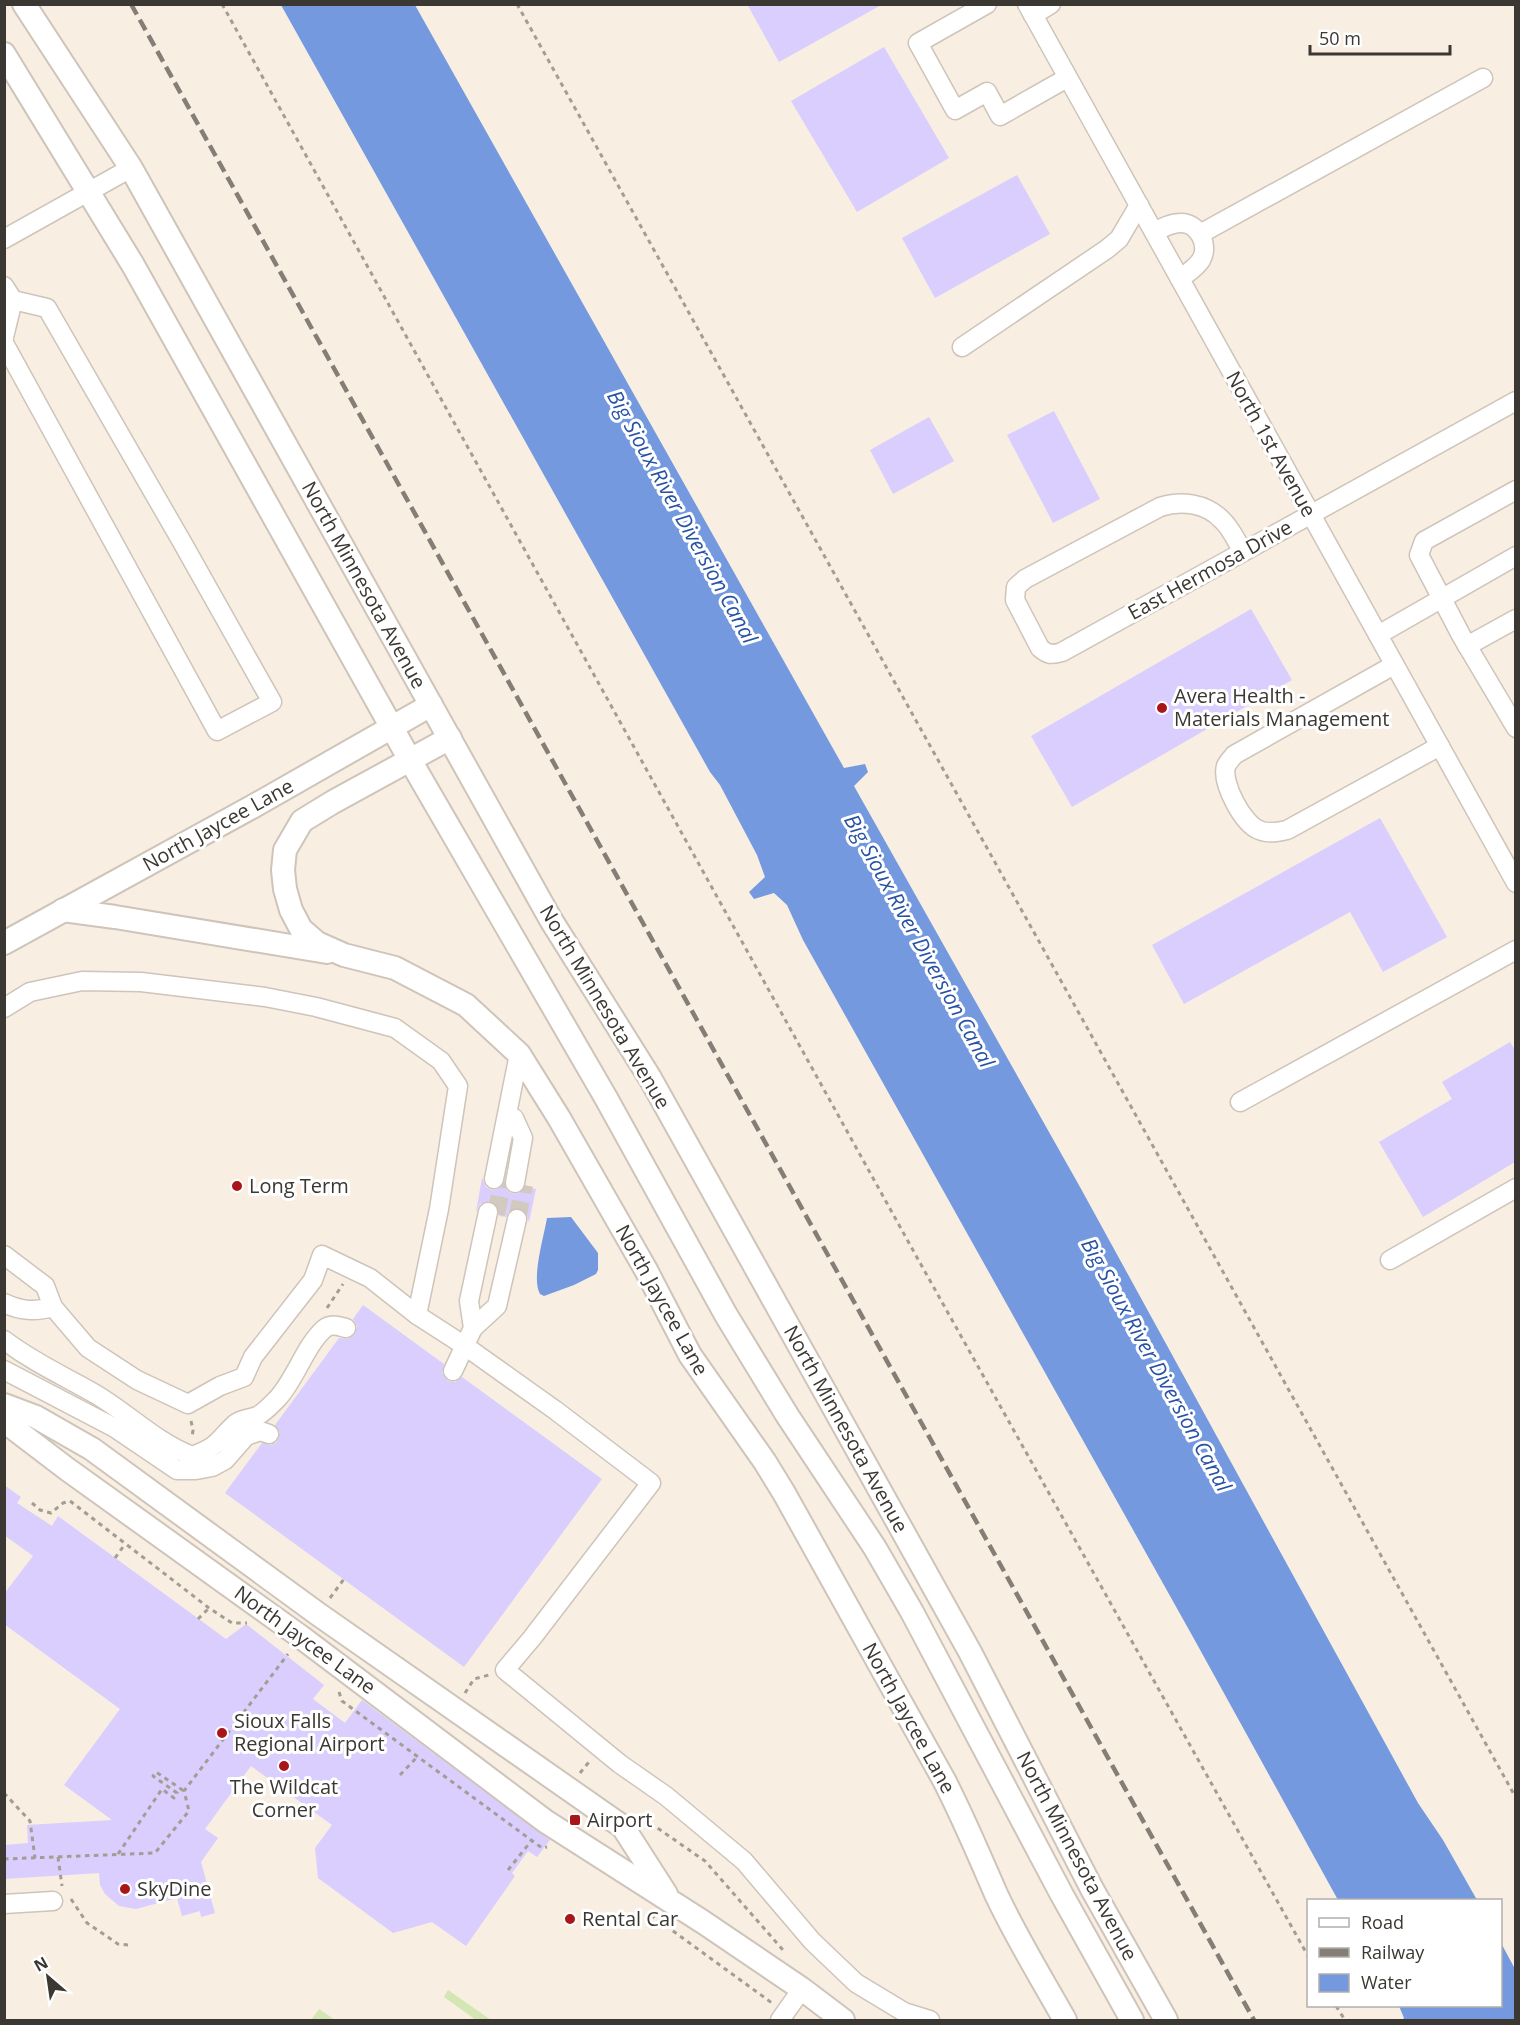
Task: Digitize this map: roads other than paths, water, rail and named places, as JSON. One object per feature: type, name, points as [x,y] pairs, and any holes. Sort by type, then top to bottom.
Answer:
[{"type":"main road","name":"North Minnesota Avenue","points":[[24,4],[131,168],[551,920],[650,1078],[970,1652],[1092,1889],[1166,2020]]},
{"type":"main road","name":"North Minnesota Avenue","points":[[4,54],[138,275],[410,760],[606,1098],[726,1316],[787,1415],[875,1548],[907,1603],[1062,1895],[1132,2020]]},
{"type":"main road","name":"North Jaycee Lane","points":[[4,943],[431,705]]},
{"type":"main road","name":"North Jaycee Lane","points":[[450,738],[302,821],[285,850],[283,870],[291,910],[301,929],[317,943],[344,955],[395,968],[466,1005],[519,1054],[559,1118],[646,1270],[690,1355],[784,1493],[944,1780],[962,1814],[1016,1933],[1065,2020]]},
{"type":"main road","points":[[63,910],[127,918],[344,955]]},
{"type":"main road","points":[[4,1404],[36,1417],[92,1449],[318,1614],[623,1827],[671,1901]]},
{"type":"main road","name":"North Jaycee Lane","points":[[4,1421],[301,1637],[545,1821],[671,1901],[802,1989],[837,2018]]},
{"type":"street","points":[[987,4],[918,44],[955,110],[987,92],[1000,116],[1068,78]]},
{"type":"street","points":[[1030,10],[1051,4]]},
{"type":"street","name":"North 1st Avenue","points":[[1030,10],[1515,883]]},
{"type":"street","points":[[1200,234],[1483,78]]},
{"type":"street","points":[[4,239],[131,168]]},
{"type":"street","points":[[962,347],[1107,249],[1119,239],[1139,205]]},
{"type":"street","points":[[1154,232],[1182,222],[1191,225],[1200,234],[1205,252],[1200,262],[1180,279]]},
{"type":"street","points":[[4,337],[9,293],[47,308],[272,702],[217,731],[4,343]]},
{"type":"street","name":"East Hermosa Drive","points":[[1243,552],[1223,521],[1212,512],[1192,504],[1173,503],[1160,507],[1025,579],[1016,586],[1015,600],[1040,648],[1053,655],[1062,652],[1515,402]]},
{"type":"street","points":[[1515,490],[1424,541],[1419,555],[1467,646],[1515,728]]},
{"type":"street","points":[[1378,635],[1515,556]]},
{"type":"street","points":[[1467,646],[1515,619]]},
{"type":"street","points":[[1394,664],[1234,755],[1226,766],[1226,782],[1232,797],[1250,825],[1272,833],[1287,830],[1440,746]]},
{"type":"street","points":[[1240,1102],[1515,950]]},
{"type":"street","points":[[4,1008],[30,992],[82,981],[141,982],[265,997],[316,1007],[395,1028],[441,1061],[458,1086],[439,1209],[417,1315]]},
{"type":"street","points":[[511,1110],[523,1138],[509,1182],[511,1110],[519,1054]]},
{"type":"street","points":[[1390,1260],[1515,1188]]},
{"type":"street","points":[[453,1371],[473,1328],[502,1215]]},
{"type":"street","points":[[4,1255],[45,1286],[53,1307],[88,1348],[137,1380],[188,1404],[220,1386],[244,1377],[253,1357],[313,1280],[322,1255],[370,1278],[417,1315],[555,1410],[651,1483],[505,1670],[620,1764],[666,1796],[736,1854],[812,1941],[856,1983],[904,2012],[930,2020]]},
{"type":"street","points":[[4,1303],[17,1310],[39,1311],[53,1307]]},
{"type":"street","points":[[4,1341],[27,1357],[99,1396],[170,1447],[192,1456],[208,1450],[220,1441],[237,1422],[260,1415],[279,1397],[315,1340],[326,1328],[334,1325],[346,1329]]},
{"type":"street","points":[[4,1370],[115,1428],[177,1470],[212,1467],[225,1460],[246,1436],[260,1431],[269,1434]]},
{"type":"street","points":[[4,1904],[53,1901]]},
{"type":"street","points":[[780,2020],[802,1989]]},
{"type":"water","name":"Big Sioux River Diversion Canal","points":[[281,5],[415,5],[844,768],[865,764],[868,772],[854,786],[1080,1187],[1418,1803],[1443,1840],[1476,1899],[1337,1899],[803,940],[787,905],[774,893],[754,899],[749,892],[765,877],[757,855],[720,785],[710,772]]},
{"type":"water","points":[[571,1217],[598,1253],[598,1270],[596,1274],[574,1285],[544,1296],[540,1294],[537,1278],[547,1218]]},
{"type":"water","points":[[1502,1945],[1515,1969],[1515,2020],[1402,2020],[1404,2018],[1399,2007],[1502,2007]]},
{"type":"tunnel","points":[[496,1214],[503,1180]]},
{"type":"tunnel","points":[[517,1219],[524,1185]]},
{"type":"railway","points":[[131,4],[1254,2020]]},
{"type":"place","name":"Avera Health - Materials Management","points":[[1162,708]]},
{"type":"place","name":"Long Term","points":[[237,1186]]},
{"type":"place","name":"Sioux Falls Regional Airport","points":[[222,1733]]},
{"type":"place","name":"The Wildcat Corner","points":[[284,1766]]},
{"type":"place","name":"Airport","points":[[575,1820]]},
{"type":"place","name":"SkyDine","points":[[125,1889]]},
{"type":"place","name":"Rental Car","points":[[570,1919]]}]
